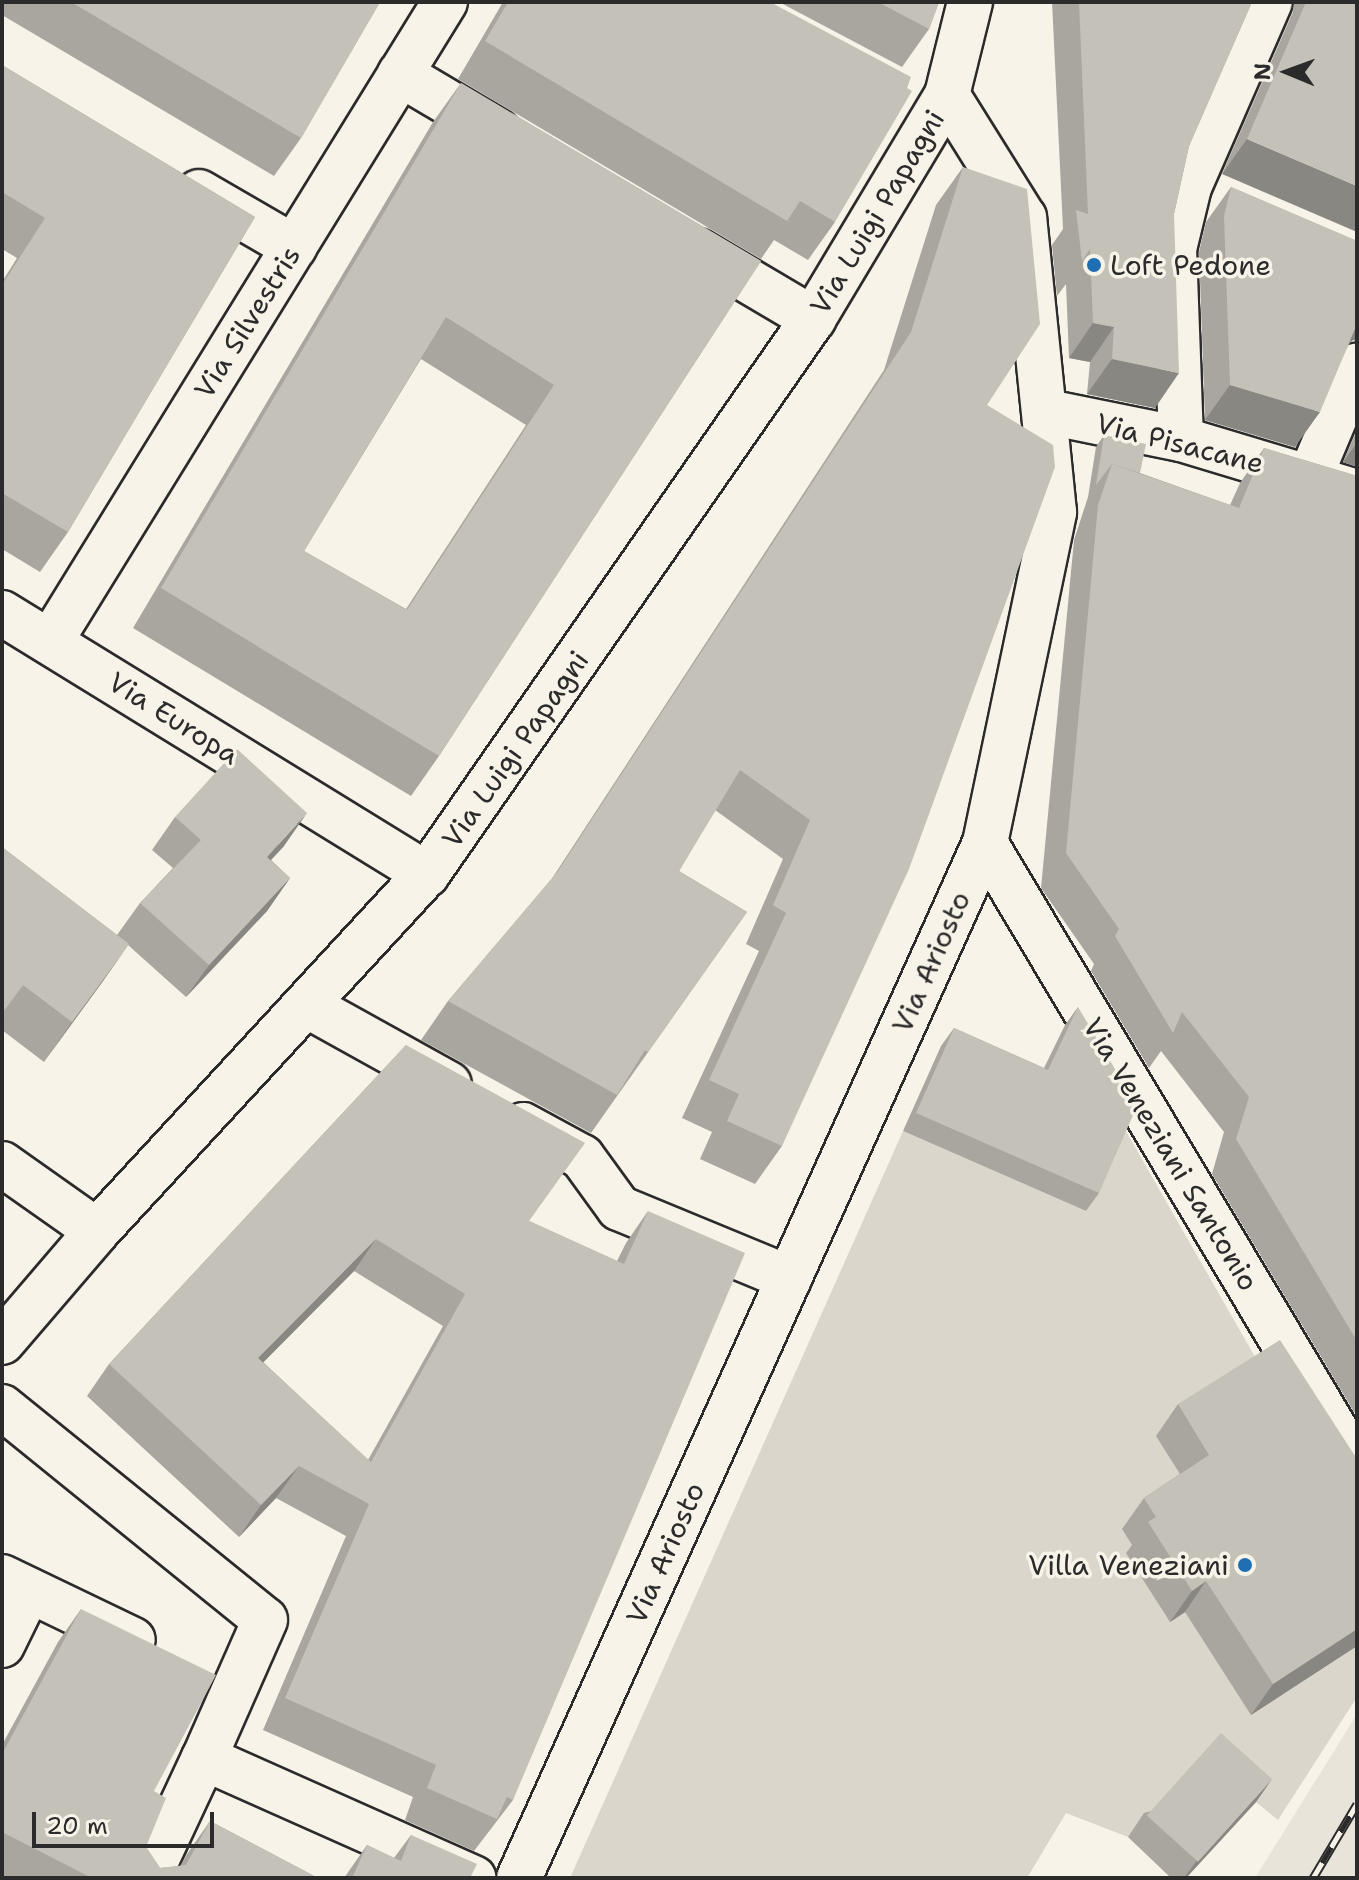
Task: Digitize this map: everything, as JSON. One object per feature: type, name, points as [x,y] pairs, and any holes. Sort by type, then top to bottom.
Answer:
[{"type":"street","name":"Via Silvestris","points":[[50,642],[445,2]]},
{"type":"street","points":[[904,92],[947,95],[970,2]]},
{"type":"street","points":[[1181,439],[1174,249],[1189,187],[1270,2]]},
{"type":"street","points":[[400,74],[533,153]]},
{"type":"street","name":"Via Luigi Papagni","points":[[2,1342],[97,1231],[427,874],[813,319],[947,95]]},
{"type":"street","name":"Via Ariosto","points":[[519,1878],[985,843],[1054,512],[1048,412],[1024,218],[947,95]]},
{"type":"street","points":[[161,170],[294,247]]},
{"type":"street","points":[[1189,187],[1231,205]]},
{"type":"street","points":[[667,232],[813,319]]},
{"type":"street","points":[[1310,477],[1357,365]]},
{"type":"street","name":"Via Pisacane","points":[[1048,412],[1181,439],[1357,492]]},
{"type":"street","name":"Via Europa","points":[[2,613],[427,874]]},
{"type":"street","name":"Via Veneziani Santonio","points":[[985,843],[1357,1466]]},
{"type":"street","points":[[308,1006],[582,1157],[619,1208],[789,1278]]},
{"type":"street","points":[[2,1164],[97,1231]]},
{"type":"street","points":[[2,1407],[265,1620],[148,1878]]},
{"type":"street","points":[[2,1645],[16,1584],[234,1688]]},
{"type":"street","points":[[204,1758],[473,1878]]},
{"type":"shaded area","points":[[1123,1126],[1262,1369],[1188,1486],[1123,1530],[1134,1548],[1240,1576],[1251,1715],[1357,1646],[1357,1697],[1278,1820],[1256,1802],[1128,1837],[1066,1813],[1027,1878],[570,1878],[903,1131],[1086,1211]]},
{"type":"shaded area","points":[[1357,1714],[1357,1878],[1255,1878]]},
{"type":"building","points":[[71,2],[380,2],[301,138]]},
{"type":"building","points":[[508,2],[770,2],[911,77],[907,88],[912,91],[835,222],[800,201],[787,221],[485,41]]},
{"type":"building","points":[[878,2],[939,2],[929,29]]},
{"type":"building","points":[[1079,2],[1252,2],[1189,146],[1174,214],[1179,373],[1112,359],[1114,327],[1093,323],[1090,249],[1082,261],[1076,210],[1088,214]]},
{"type":"building","points":[[1306,2],[1357,2],[1357,186],[1247,139]]},
{"type":"building","points":[[2,65],[255,217],[68,532],[2,493],[2,285],[45,218],[2,192]]},
{"type":"building","points":[[461,83],[761,261],[439,756],[161,588]],"holes":[[[446,317],[554,385],[407,610],[304,551]]]},
{"type":"building","points":[[963,167],[1027,189],[1040,324],[987,405],[1053,445],[1055,467],[909,869],[782,1146],[727,1121],[739,1094],[709,1080],[786,913],[773,905],[810,820],[740,770],[679,871],[747,912],[648,1052],[645,1050],[617,1095],[448,1001],[558,871],[911,332]]},
{"type":"building","points":[[1231,187],[1357,241],[1357,324],[1320,412],[1230,385],[1224,216]]},
{"type":"building","points":[[1104,435],[1146,444],[1140,473],[1112,464],[1096,485]]},
{"type":"building","points":[[1264,448],[1357,476],[1357,1341],[1236,1139],[1249,1097],[1182,1012],[1173,1033],[1115,936],[1119,929],[1066,853],[1098,505],[1112,464],[1239,508]]},
{"type":"building","points":[[237,749],[307,813],[267,857],[290,878],[209,965],[140,903],[201,840],[175,817]]},
{"type":"building","points":[[2,847],[129,944],[72,1022],[23,985],[4,1011],[2,1009]]},
{"type":"building","points":[[1078,1007],[1137,1106],[1099,1193],[916,1113],[954,1028],[1048,1070]]},
{"type":"building","points":[[406,1045],[585,1143],[529,1221],[624,1264],[648,1211],[745,1253],[513,1800],[507,1797],[497,1819],[427,1788],[436,1765],[285,1698],[369,1504],[299,1466],[261,1505],[109,1364]],"holes":[[[376,1239],[465,1294],[371,1462],[258,1358]]]},
{"type":"building","name":"Villa Veneziani","points":[[1280,1340],[1357,1459],[1357,1629],[1273,1684],[1206,1581],[1192,1591],[1148,1522],[1156,1517],[1144,1498],[1209,1455],[1178,1404]]},
{"type":"building","points":[[81,1609],[216,1675],[154,1791],[166,1798],[146,1847],[160,1868],[186,1865],[210,1821],[318,1878],[92,1878],[2,1832],[2,1754]]},
{"type":"building","points":[[1221,1733],[1272,1779],[1198,1862],[1147,1815]]},
{"type":"building","points":[[411,1835],[477,1864],[470,1878],[352,1878],[367,1845],[401,1861]]},
{"type":"railway","points":[[1313,1878],[1357,1804]]},
{"type":"place","name":"Loft Pedone","points":[[1094,265]]},
{"type":"place","name":"Villa Veneziani","points":[[1245,1565]]}]
